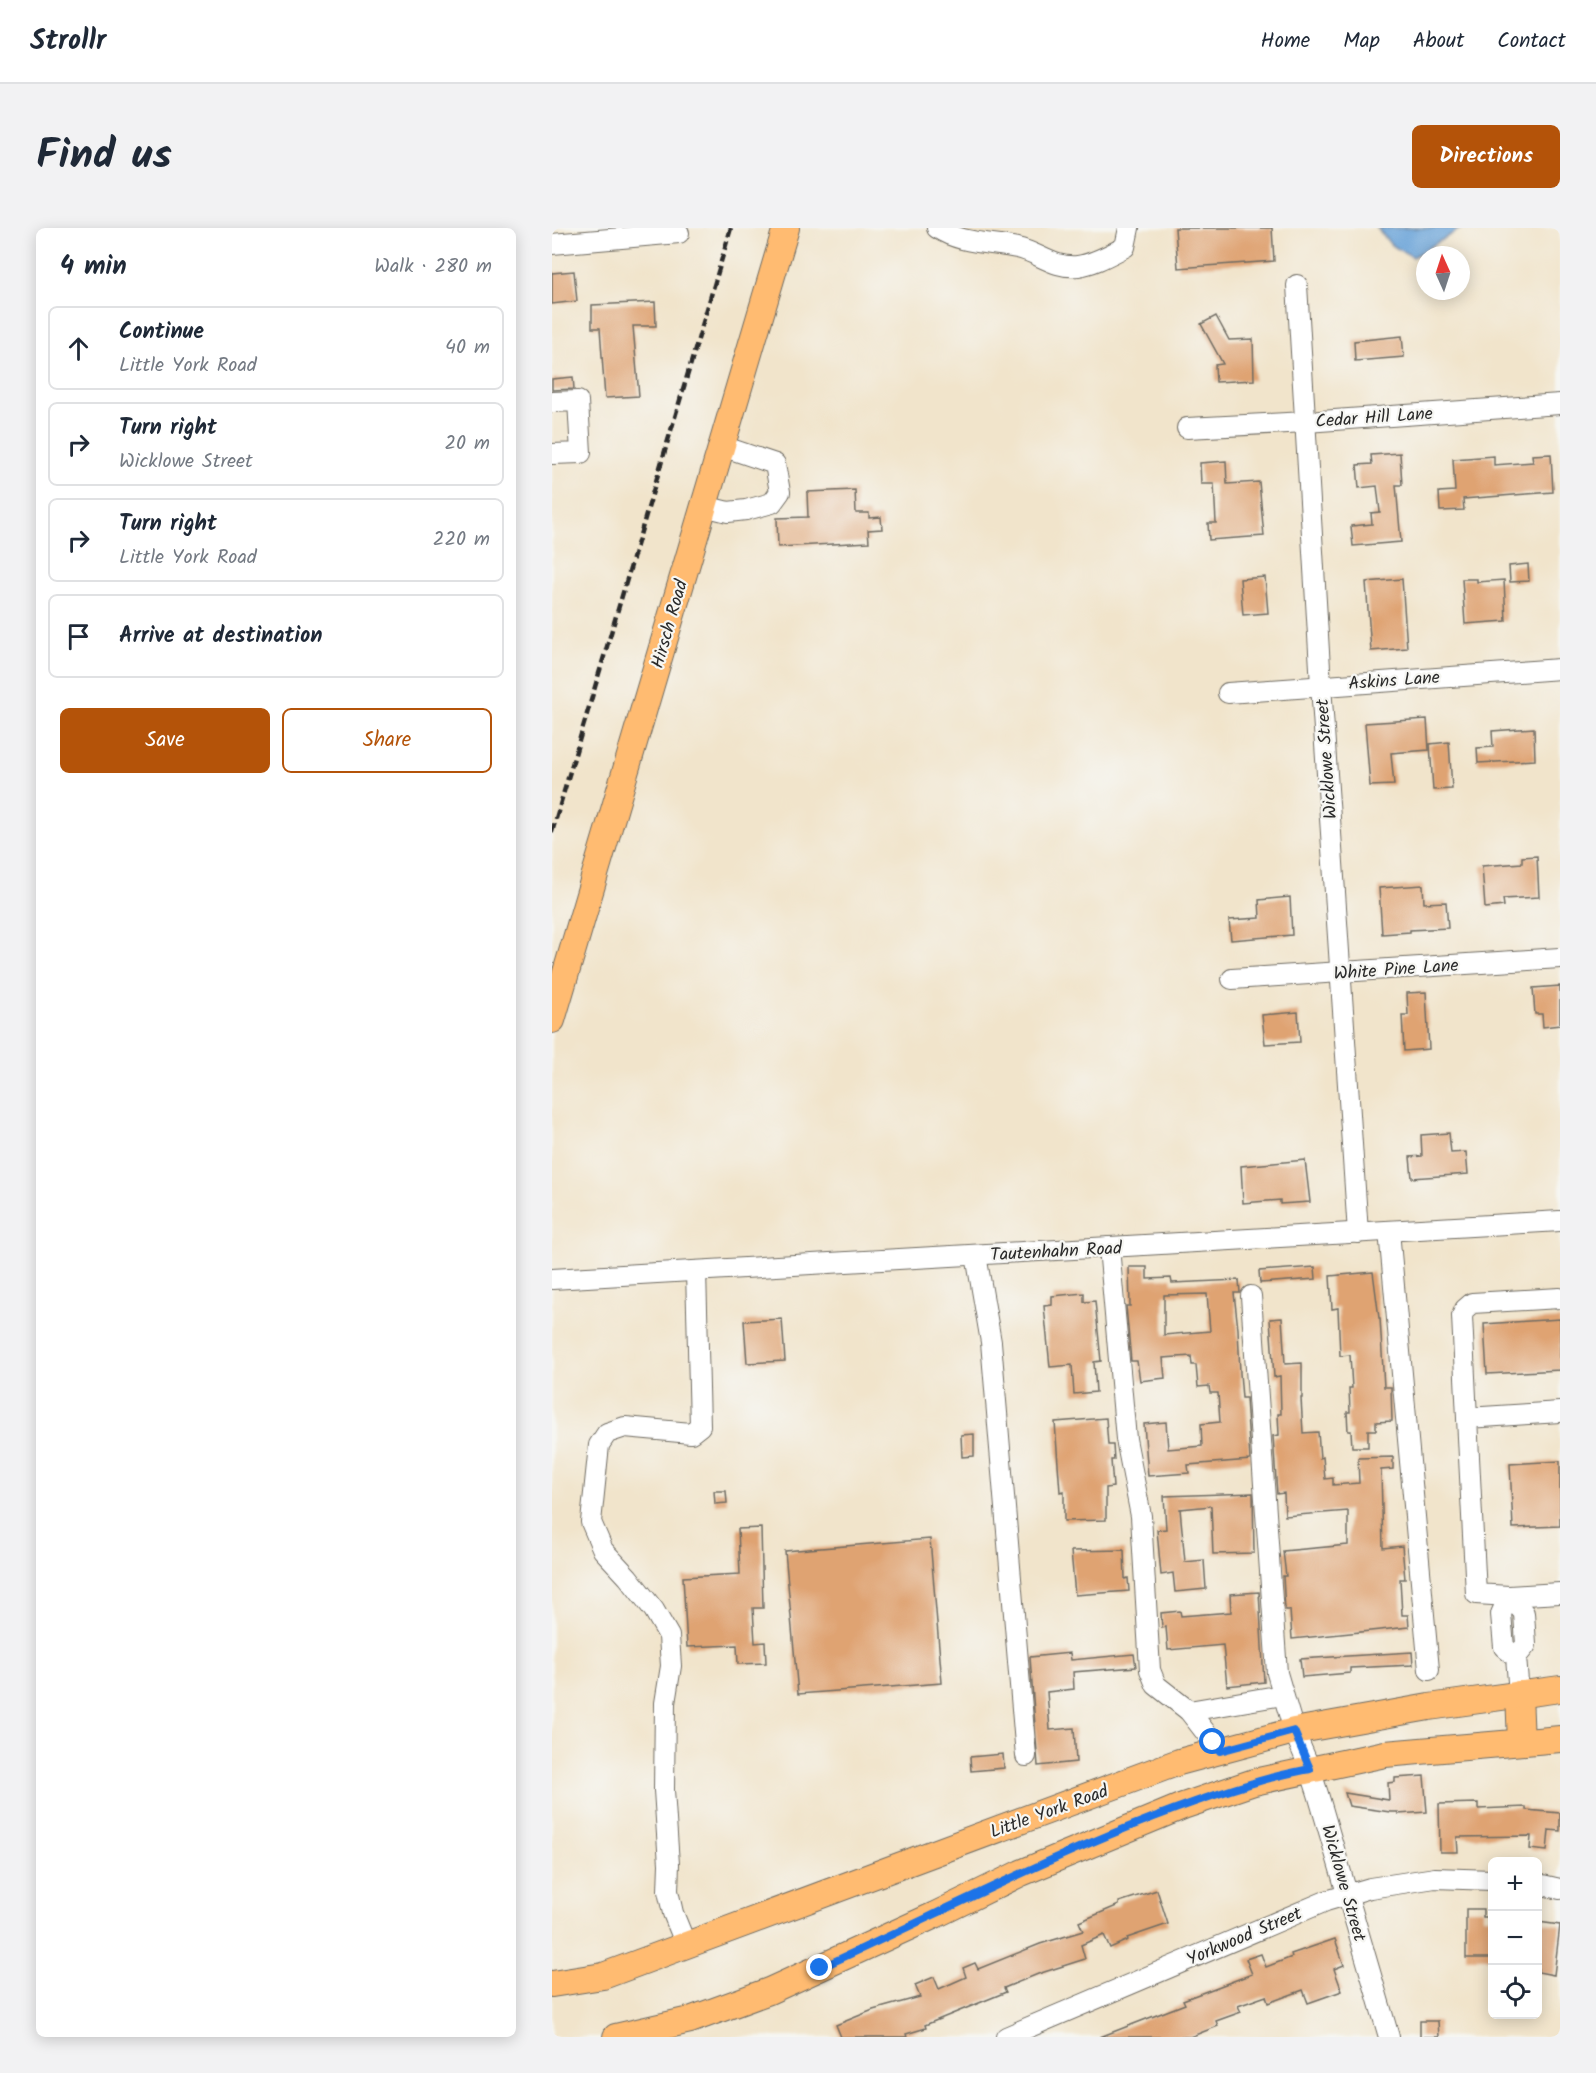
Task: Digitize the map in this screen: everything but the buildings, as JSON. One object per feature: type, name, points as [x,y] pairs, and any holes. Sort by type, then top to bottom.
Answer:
[{"type":"main road","name":"Hirsch Road","points":[[552,1020],[786,228]]},
{"type":"main road","name":"Little York Road","points":[[552,1984],[603,1976],[1179,1762],[1294,1731],[1429,1707],[1560,1689]]},
{"type":"main road","points":[[1518,1694],[1521,1742]]},
{"type":"main road","points":[[616,2037],[690,2020],[769,1991],[1021,1873],[1193,1802],[1254,1782],[1385,1754],[1560,1739]]},
{"type":"street","points":[[937,228],[947,235],[986,244],[1018,248],[1060,265],[1078,266],[1106,257],[1125,247],[1129,228]]},
{"type":"street","points":[[552,244],[679,233]]},
{"type":"street","name":"Wicklowe Street","points":[[1297,285],[1320,685],[1358,1233]]},
{"type":"street","points":[[552,402],[578,401],[581,453],[552,454]]},
{"type":"street","name":"Cedar Hill Lane","points":[[1187,428],[1560,404]]},
{"type":"street","points":[[704,506],[728,512],[746,510],[772,503],[780,492],[775,464],[722,446]]},
{"type":"street","name":"Askins Lane","points":[[1228,693],[1560,669]]},
{"type":"street","name":"White Pine Lane","points":[[1232,979],[1560,958]]},
{"type":"street","name":"Tautenhahn Road","points":[[552,1279],[1560,1221]]},
{"type":"street","points":[[1389,1231],[1429,1670]]},
{"type":"street","points":[[1109,1247],[1126,1439],[1141,1516],[1150,1670],[1156,1685],[1189,1711],[1220,1751]]},
{"type":"street","points":[[976,1255],[991,1342],[1026,1756]]},
{"type":"street","points":[[686,1945],[673,1913],[668,1891],[664,1756],[665,1703],[671,1666],[669,1636],[654,1610],[603,1550],[591,1522],[599,1445],[607,1433],[625,1427],[691,1433],[700,1426],[696,1271]]},
{"type":"street","name":"Wicklowe Street","points":[[1251,1296],[1277,1673],[1294,1731],[1310,1769],[1389,2037]]},
{"type":"street","points":[[1560,1298],[1472,1304],[1465,1309],[1462,1316],[1476,1594],[1509,1596],[1560,1593]]},
{"type":"street","points":[[1467,1418],[1560,1412]]},
{"type":"street","points":[[1509,1596],[1502,1614],[1504,1647],[1516,1657],[1518,1694]]},
{"type":"street","points":[[1189,1711],[1283,1695]]},
{"type":"street","name":"Yorkwood Street","points":[[1006,2037],[1326,1901],[1370,1888],[1436,1878],[1488,1880]]},
{"type":"street","points":[[1542,1885],[1560,1889]]},
{"type":"water","points":[[1377,228],[1462,228],[1432,246],[1416,246],[1416,255],[1413,257],[1391,245]]},
{"type":"railway","points":[[552,832],[731,228]]},
{"type":"route","points":[[820,1968],[1021,1873],[1093,1842],[1183,1806],[1254,1782],[1310,1769],[1294,1731],[1220,1751],[1213,1742]]}]
